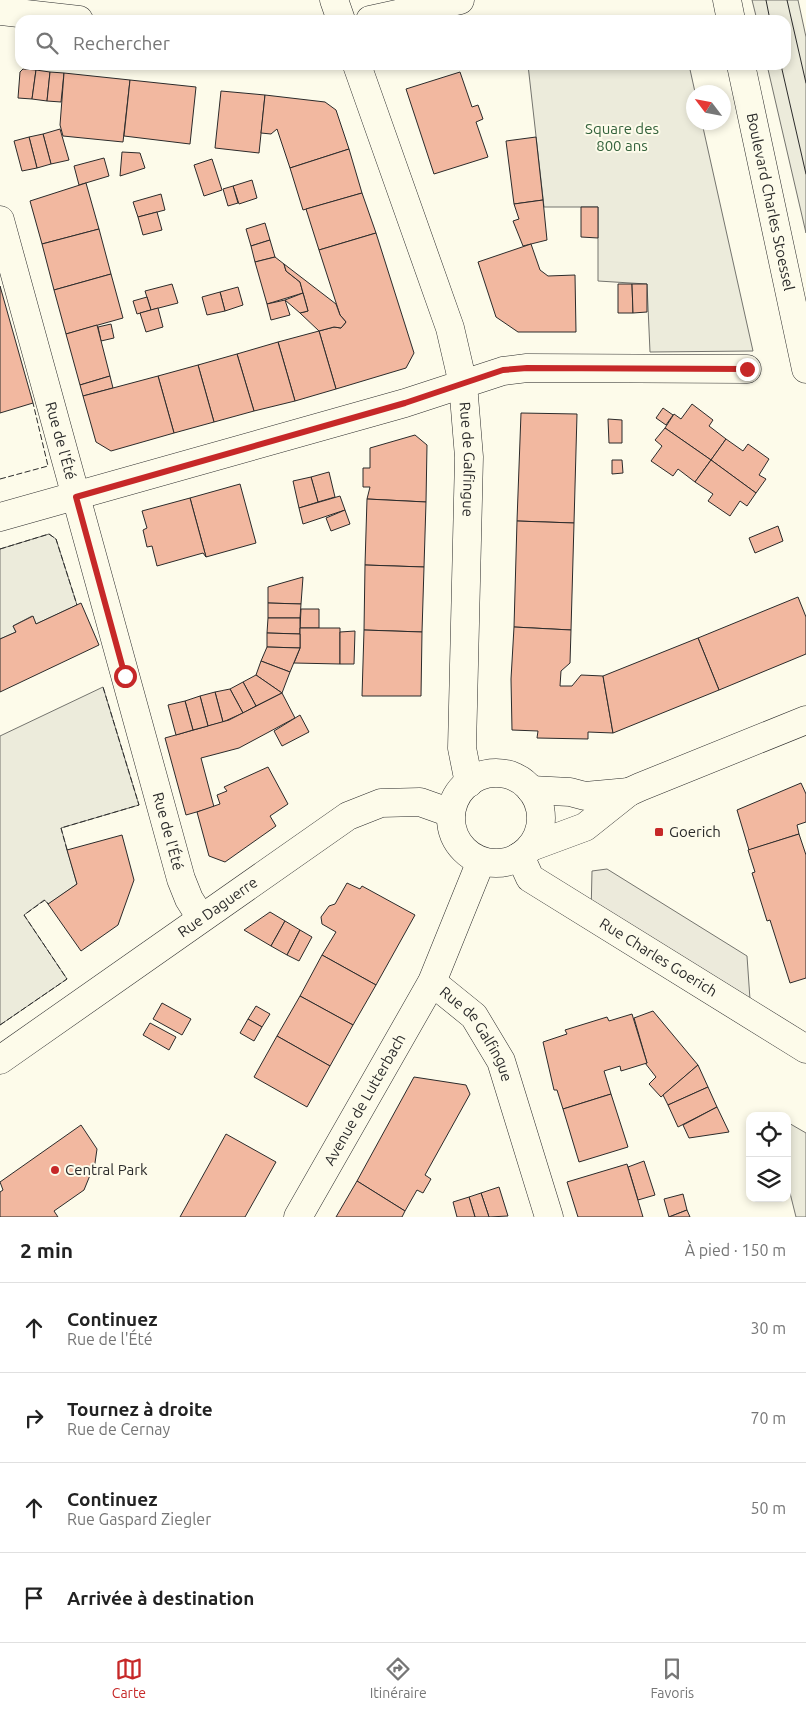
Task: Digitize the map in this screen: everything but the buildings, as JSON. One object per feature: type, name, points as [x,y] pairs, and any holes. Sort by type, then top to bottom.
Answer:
[{"type":"street","points":[[334,0],[339,15]]},
{"type":"street","points":[[392,15],[460,0]]},
{"type":"street","points":[[727,0],[730,15]]},
{"type":"street","points":[[0,11],[35,15]]},
{"type":"street","name":"Rue de Galfingue","points":[[358,70],[450,328],[463,384],[469,457],[462,748],[469,782]]},
{"type":"street","name":"Boulevard Charles Stoessel","points":[[742,70],[806,369]]},
{"type":"street","name":"Rue de l'Été","points":[[0,220],[181,878],[189,899],[201,918]]},
{"type":"street","points":[[0,517],[405,403],[503,370],[527,368],[747,369]]},
{"type":"street","points":[[526,852],[538,834],[541,819],[538,804],[531,790],[523,782],[502,774],[491,773],[469,782],[460,791],[451,813],[454,833],[464,850],[481,861],[501,863],[585,827],[629,792],[806,720]]},
{"type":"street","points":[[531,790],[570,792],[585,796],[629,792]]},
{"type":"street","name":"Rue Daguerre","points":[[0,1060],[348,816],[381,803],[420,802],[451,813]]},
{"type":"street","name":"Rue Charles Goerich","points":[[526,852],[530,878],[806,1049]]},
{"type":"street","name":"Rue de Galfingue","points":[[481,861],[432,982],[474,1016],[501,1061],[549,1217]]},
{"type":"street","name":"Avenue de Lutterbach","points":[[298,1217],[432,982]]},
{"type":"green space","points":[[752,0],[798,0],[806,37],[806,233],[768,70],[791,70],[791,15],[756,15]]},
{"type":"green space","name":"Square des 800 ans","points":[[529,70],[690,70],[693,85],[686,85],[686,130],[704,130],[753,351],[650,352],[647,284],[598,281],[598,207],[544,207]]},
{"type":"green space","points":[[49,534],[56,539],[77,605],[36,624],[32,616],[13,626],[16,632],[0,639],[0,549]]},
{"type":"green space","points":[[103,687],[139,805],[61,828],[77,884],[49,904],[44,900],[24,915],[67,979],[0,1025],[0,736]]},
{"type":"green space","points":[[791,1124],[806,1133],[806,1217],[796,1217],[791,1197]]},
{"type":"shaded area","points":[[607,869],[747,956],[751,1014],[591,915],[592,871]]},
{"type":"tram line","points":[[766,0],[769,15]]},
{"type":"tram line","points":[[787,0],[790,15]]},
{"type":"tram line","points":[[791,17],[806,83]]},
{"type":"tram line","points":[[782,70],[806,174]]},
{"type":"fence","points":[[0,479],[48,466],[33,403]]},
{"type":"fence","points":[[0,549],[49,534],[56,539],[77,605]]},
{"type":"fence","points":[[67,850],[61,828],[139,805],[103,687]]},
{"type":"fence","points":[[0,1025],[67,979],[24,915],[45,900],[48,904]]},
{"type":"place","name":"Goerich","points":[[659,832]]},
{"type":"place","name":"Central Park","points":[[55,1170]]},
{"type":"route","points":[[125,676],[76,497],[405,403],[503,370],[527,368],[747,369]]}]
